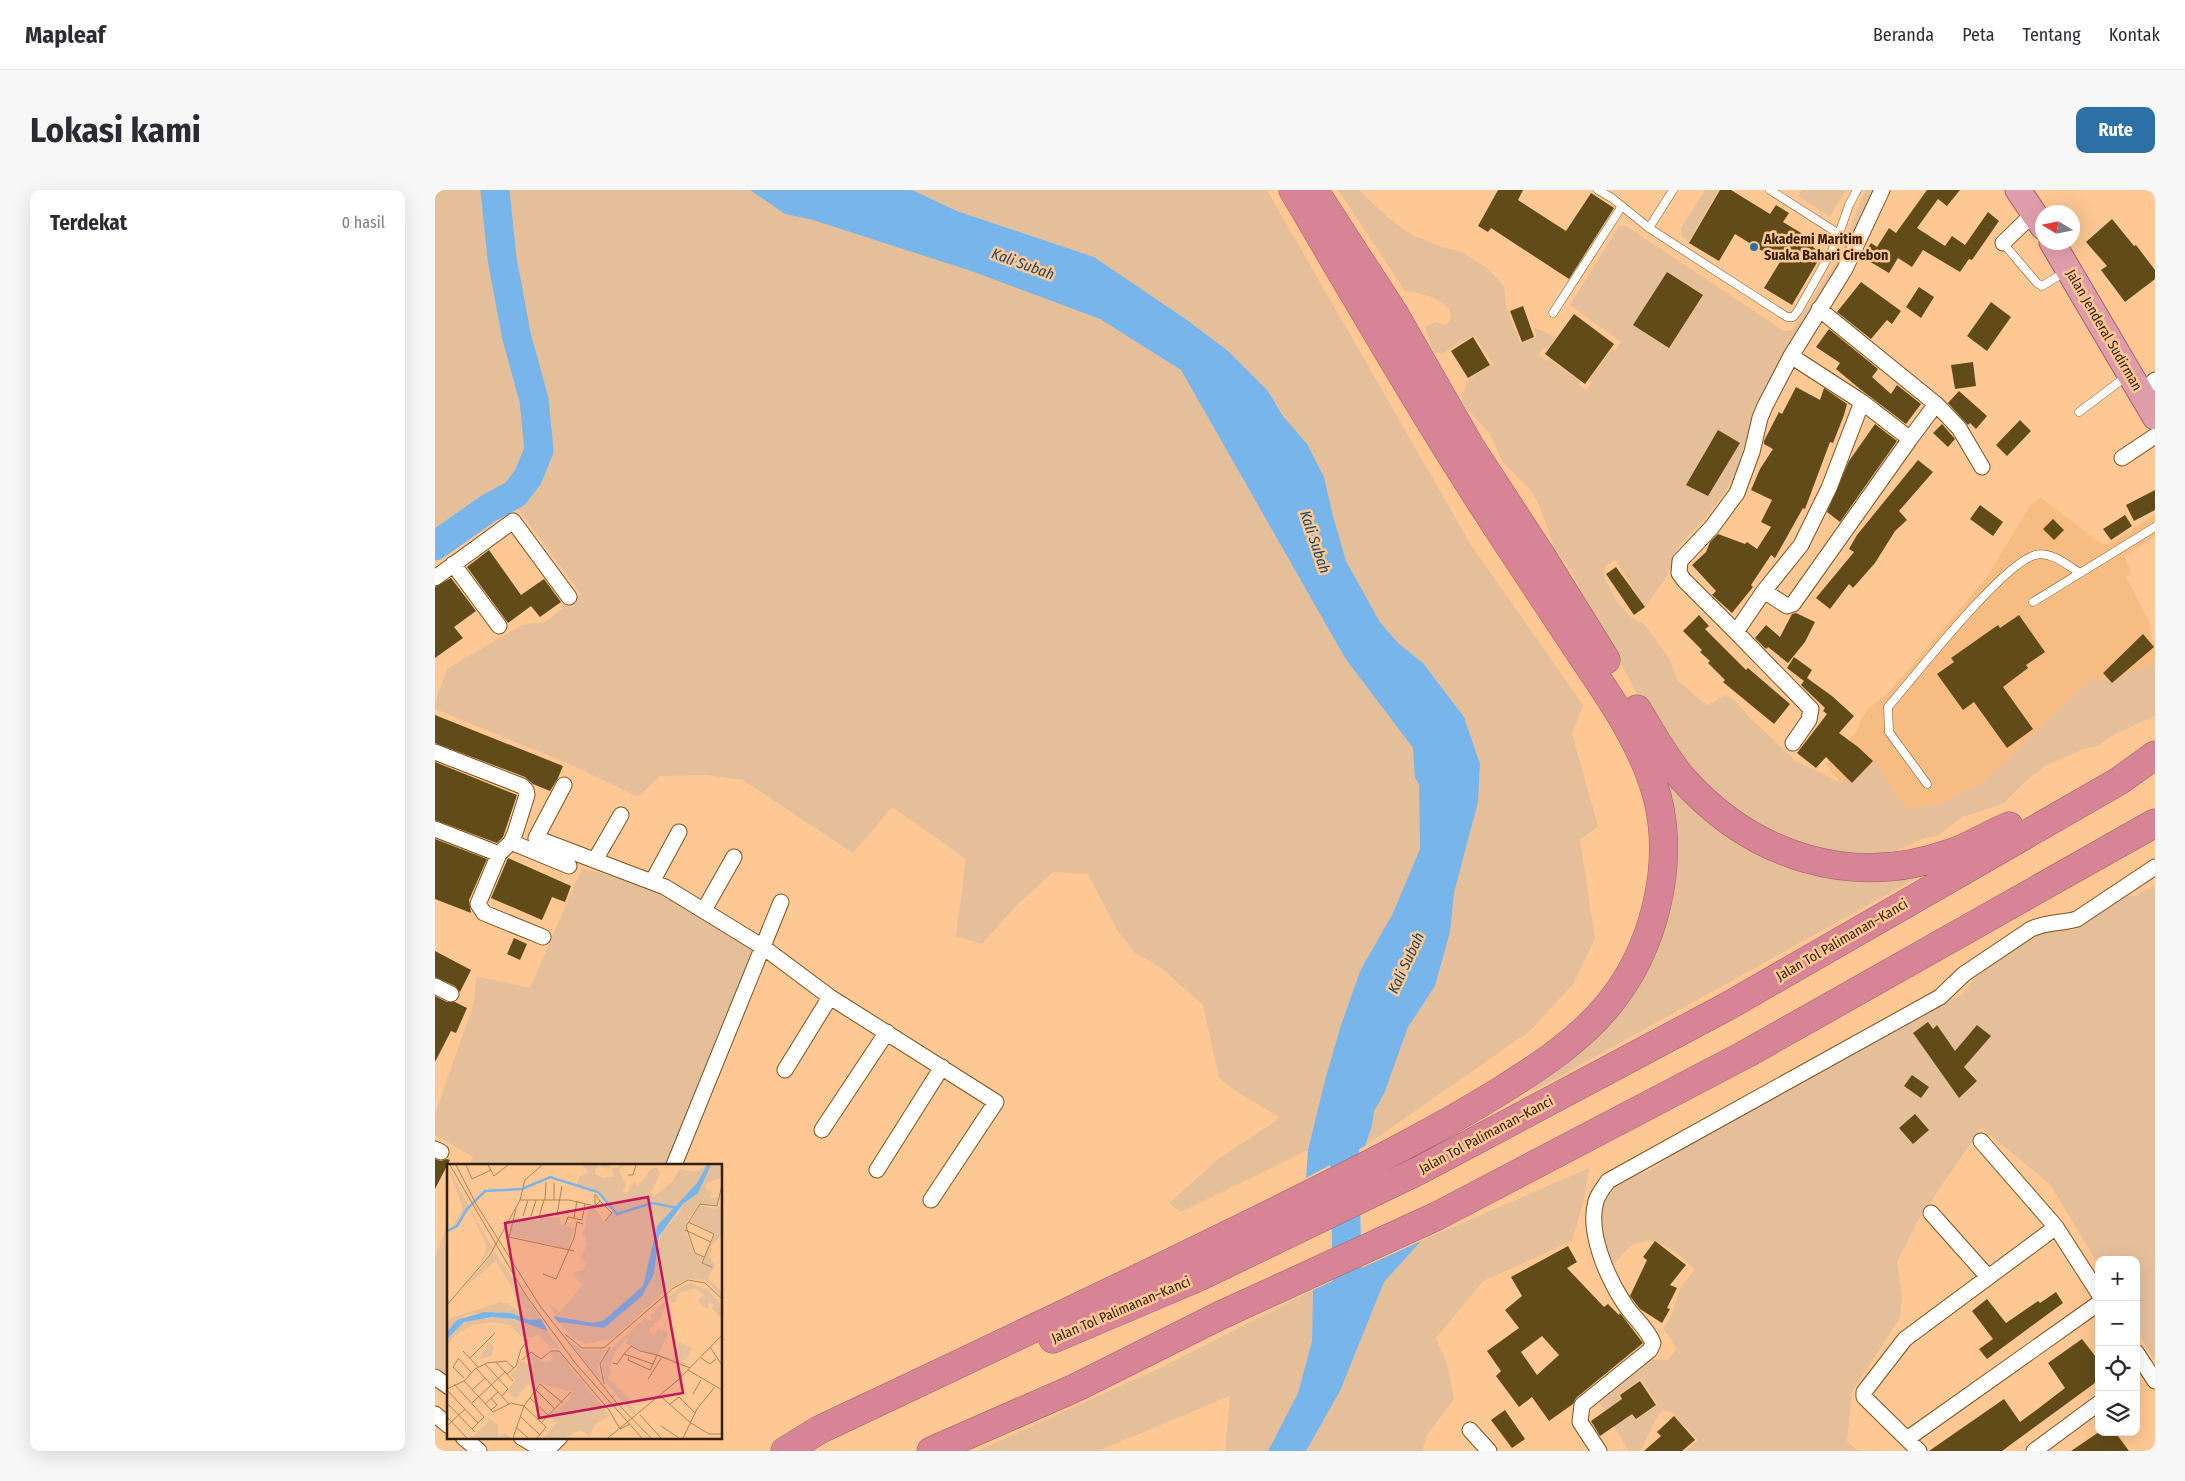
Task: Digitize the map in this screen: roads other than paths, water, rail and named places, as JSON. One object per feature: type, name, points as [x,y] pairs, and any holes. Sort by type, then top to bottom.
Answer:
[{"type":"highway","points":[[785,1451],[819,1430],[1196,1265],[1478,1105],[1532,1071],[1574,1040],[1609,1004],[1635,964],[1651,924],[1658,900],[1662,870],[1661,818],[1647,766],[1620,712],[1504,538],[1293,190]]},
{"type":"highway","points":[[1314,190],[1395,315],[1471,448],[1541,554],[1661,749],[1682,777],[1705,802],[1726,820],[1780,851],[1809,861],[1869,868],[1905,864],[1951,853],[2148,760]]},
{"type":"highway","points":[[2018,190],[2035,216]]},
{"type":"highway","name":"Jalan Jenderal Sudirman","points":[[2057,250],[2142,382],[2155,417]]},
{"type":"highway","name":"Jalan Tol Palimanan–Kanci","points":[[1196,1265],[1420,1170],[1728,1006],[2119,781],[2148,760]]},
{"type":"highway","points":[[931,1451],[1075,1388],[1221,1315],[1437,1216],[1746,1054],[2155,823]]},
{"type":"street","points":[[1793,743],[1809,720],[1811,709],[1684,580],[1679,573],[1679,564],[1687,552],[1716,521],[1737,492],[1752,452],[1760,418],[1791,356],[1845,269],[1882,190]]},
{"type":"street","points":[[2003,243],[2035,222]]},
{"type":"street","points":[[1819,309],[1935,404],[1959,428],[1982,467]]},
{"type":"street","points":[[1791,356],[1862,402],[1910,439]]},
{"type":"street","points":[[1737,632],[1764,592],[1801,545],[1816,516],[1862,402]]},
{"type":"street","points":[[1764,592],[1787,606],[1793,604],[1935,404]]},
{"type":"street","points":[[2122,458],[2155,436]]},
{"type":"street","points":[[435,578],[513,521],[569,597]]},
{"type":"street","points":[[453,564],[499,626]]},
{"type":"street","points":[[435,752],[522,786],[526,790],[527,795],[519,825],[511,842],[499,854],[478,904],[483,913],[543,937]]},
{"type":"street","points":[[564,785],[536,838],[665,887],[763,947],[830,996],[996,1102],[931,1200]]},
{"type":"street","points":[[595,860],[621,814]]},
{"type":"street","points":[[435,829],[499,854]]},
{"type":"street","points":[[652,882],[679,832]]},
{"type":"street","points":[[511,842],[569,866]]},
{"type":"street","points":[[703,910],[734,857]]},
{"type":"street","points":[[1599,1451],[1580,1422],[1582,1405],[1650,1350],[1653,1344],[1649,1333],[1624,1304],[1600,1254],[1594,1218],[1596,1200],[1608,1181],[1940,996],[1964,974],[2031,929],[2043,923],[2066,922],[2077,919],[2155,867]]},
{"type":"street","points":[[674,1164],[781,902]]},
{"type":"street","points":[[435,986],[451,994]]},
{"type":"street","points":[[785,1070],[830,996]]},
{"type":"street","points":[[822,1130],[887,1032]]},
{"type":"street","points":[[877,1170],[942,1068]]},
{"type":"street","points":[[1981,1141],[2056,1227],[2095,1288]]},
{"type":"street","points":[[1931,1213],[1988,1277]]},
{"type":"street","points":[[1919,1451],[1864,1397],[1864,1392],[1905,1339],[2056,1227]]},
{"type":"street","points":[[1907,1439],[2095,1306]]},
{"type":"street","points":[[2141,1372],[2155,1382]]},
{"type":"street","points":[[435,1377],[447,1386]]},
{"type":"street","points":[[2034,1451],[2095,1406]]},
{"type":"street","points":[[435,1414],[447,1424]]},
{"type":"street","points":[[1469,1430],[1489,1451]]},
{"type":"street","points":[[464,1438],[479,1451]]},
{"type":"street","points":[[523,1438],[536,1446],[549,1447],[559,1438]]},
{"type":"lane","points":[[1598,190],[1622,206],[1649,228],[1781,314],[1793,317],[1834,247],[1849,204],[1857,190]]},
{"type":"lane","points":[[1649,228],[1673,190]]},
{"type":"lane","points":[[1769,190],[1839,234]]},
{"type":"lane","points":[[1553,313],[1622,206]]},
{"type":"lane","points":[[2003,243],[2041,286],[2069,270]]},
{"type":"lane","points":[[2079,412],[2142,382]]},
{"type":"lane","points":[[2033,602],[2155,527]]},
{"type":"lane","points":[[1927,784],[1889,732],[1888,707],[2007,573],[2035,555],[2050,556],[2063,561],[2080,573]]},
{"type":"water","name":"Kali Subah","points":[[750,190],[912,190],[957,211],[1094,257],[1187,320],[1228,351],[1268,391],[1283,416],[1307,444],[1324,477],[1346,561],[1380,622],[1398,643],[1423,663],[1464,717],[1480,764],[1478,802],[1454,893],[1450,932],[1435,986],[1408,1027],[1384,1094],[1374,1111],[1372,1126],[1365,1146],[1306,1178],[1308,1150],[1341,1025],[1361,969],[1392,915],[1420,849],[1419,784],[1415,778],[1413,748],[1345,658],[1181,370],[1100,319],[971,271],[813,220],[785,214]]},
{"type":"water","points":[[1421,1241],[1384,1282],[1340,1391],[1306,1451],[1268,1451],[1298,1393],[1312,1341],[1313,1290]]},
{"type":"waterway","points":[[435,546],[489,508],[515,494],[528,477],[539,450],[534,400],[516,334],[502,258],[495,190]]},
{"type":"waterway","points":[[1348,1118],[1344,1132],[1348,1313]]},
{"type":"place","name":"Akademi Maritim Suaka Bahari Cirebon","points":[[1754,247]]}]
